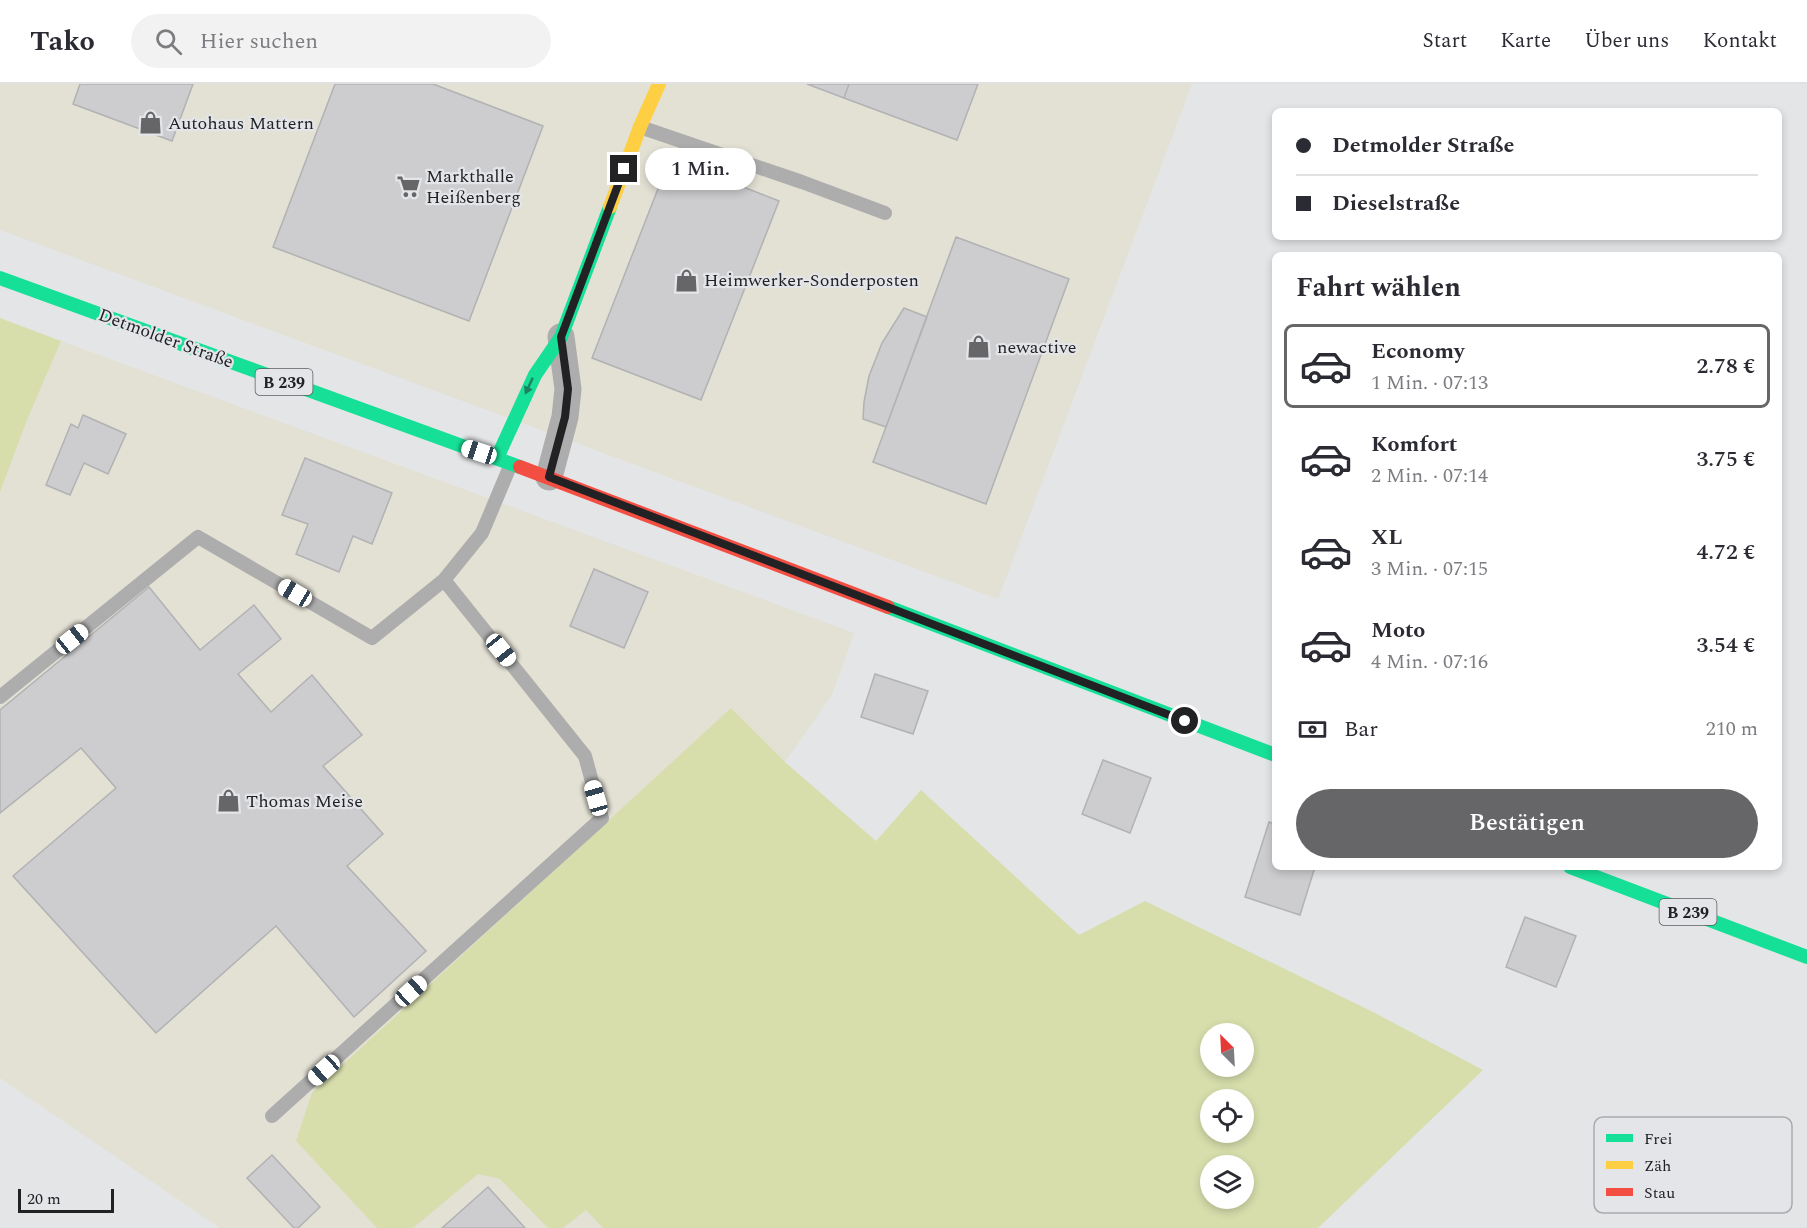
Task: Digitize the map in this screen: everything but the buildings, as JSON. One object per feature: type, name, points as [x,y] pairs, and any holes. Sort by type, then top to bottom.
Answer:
[{"type":"main road","points":[[504,461],[534,375],[561,337],[640,127],[659,84]]},
{"type":"main road","name":"Detmolder Straße","points":[[0,278],[549,477],[1272,754]]},
{"type":"main road","name":"B 239","points":[[1578,870],[1807,957]]},
{"type":"street","points":[[549,477],[566,408],[568,389],[561,337]]},
{"type":"lane","points":[[640,127],[885,213]]},
{"type":"lane","points":[[0,697],[198,537],[372,639],[444,579],[482,533],[504,461]]},
{"type":"lane","points":[[272,1116],[602,818],[585,756],[444,579]]},
{"type":"shaded area","points":[[0,84],[1192,84],[998,599],[0,230]]},
{"type":"shaded area","points":[[61,341],[854,633],[832,695],[785,762],[731,709],[296,1141],[377,1228],[220,1228],[0,1078],[0,492],[27,420]]},
{"type":"shaded area","points":[[478,1174],[500,1179],[548,1228],[413,1228]]},
{"type":"shaded area","points":[[586,1210],[603,1228],[563,1228]]},
{"type":"green space","points":[[0,318],[61,341],[27,420],[0,492]]},
{"type":"green space","points":[[731,708],[785,762],[876,841],[921,790],[1079,935],[1145,901],[1373,1012],[1483,1070],[1318,1228],[603,1228],[586,1210],[563,1228],[548,1228],[500,1179],[478,1174],[413,1228],[377,1228],[296,1141],[312,1093]]},
{"type":"traffic: fast","points":[[497,458],[535,375],[561,337],[610,207]]},
{"type":"traffic: fast","points":[[0,278],[520,467]]},
{"type":"traffic: fast","points":[[888,607],[1272,754]]},
{"type":"traffic: fast","points":[[1578,870],[1807,957]]},
{"type":"traffic: slow","points":[[610,207],[659,84]]},
{"type":"traffic: jam","points":[[520,467],[888,607]]},
{"type":"place","name":"Autohaus Mattern","points":[[150,123]]},
{"type":"place","name":"Markthalle Heißenberg","points":[[408,186]]},
{"type":"place","name":"Heimwerker-Sonderposten","points":[[686,280]]},
{"type":"place","name":"newactive","points":[[979,347]]},
{"type":"place","name":"Thomas Meise","points":[[228,801]]},
{"type":"route","points":[[624,169],[561,337],[568,389],[565,417],[549,477],[1185,721]]}]
